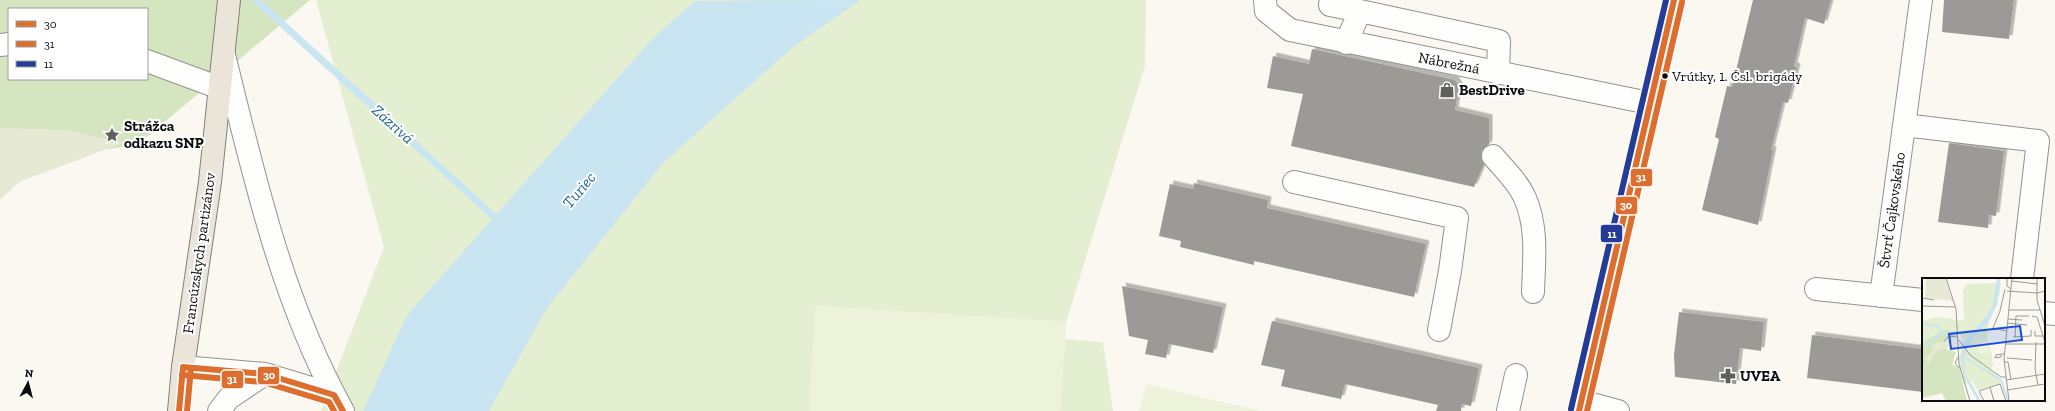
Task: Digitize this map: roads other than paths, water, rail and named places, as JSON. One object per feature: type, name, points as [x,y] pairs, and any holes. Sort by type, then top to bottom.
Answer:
[{"type":"main road","name":"Francúzskych partizánov","points":[[179,411],[183,367],[210,182],[229,0]]},
{"type":"street","name":"Nábrežná","points":[[1265,0],[1266,11],[1290,30],[1346,43],[1649,103]]},
{"type":"street","points":[[1331,0],[1330,5],[1499,41],[1498,73]]},
{"type":"street","points":[[1618,411],[1580,406],[1674,0]]},
{"type":"street","name":"Štvrť Čajkovského","points":[[1881,296],[1921,0]]},
{"type":"street","points":[[1346,43],[1360,11]]},
{"type":"street","points":[[224,53],[257,186],[275,247],[292,296],[338,403]]},
{"type":"street","points":[[148,61],[220,88]]},
{"type":"street","points":[[1904,125],[2038,141],[2022,278]]},
{"type":"street","points":[[1493,156],[1524,196],[1534,222],[1533,292]]},
{"type":"street","points":[[1294,182],[1457,218],[1450,271],[1439,330]]},
{"type":"street","points":[[1816,289],[1922,300]]},
{"type":"street","points":[[2045,313],[2055,314]]},
{"type":"street","points":[[183,367],[265,374],[338,403]]},
{"type":"street","points":[[219,411],[229,398],[265,374]]},
{"type":"street","points":[[1508,411],[1516,376]]},
{"type":"water","name":"Turiec","points":[[860,0],[792,48],[663,163],[547,308],[489,411],[363,411],[407,315],[654,37],[695,1]]},
{"type":"waterway","name":"Zázrivá","points":[[256,0],[500,222]]},
{"type":"place","name":"Vrútky, 1. Čsl. brigády","points":[[1665,76]]},
{"type":"place","name":"BestDrive","points":[[1447,90]]},
{"type":"place","name":"Strážca odkazu SNP","points":[[112,135]]},
{"type":"place","name":"UVEA","points":[[1728,376]]}]
